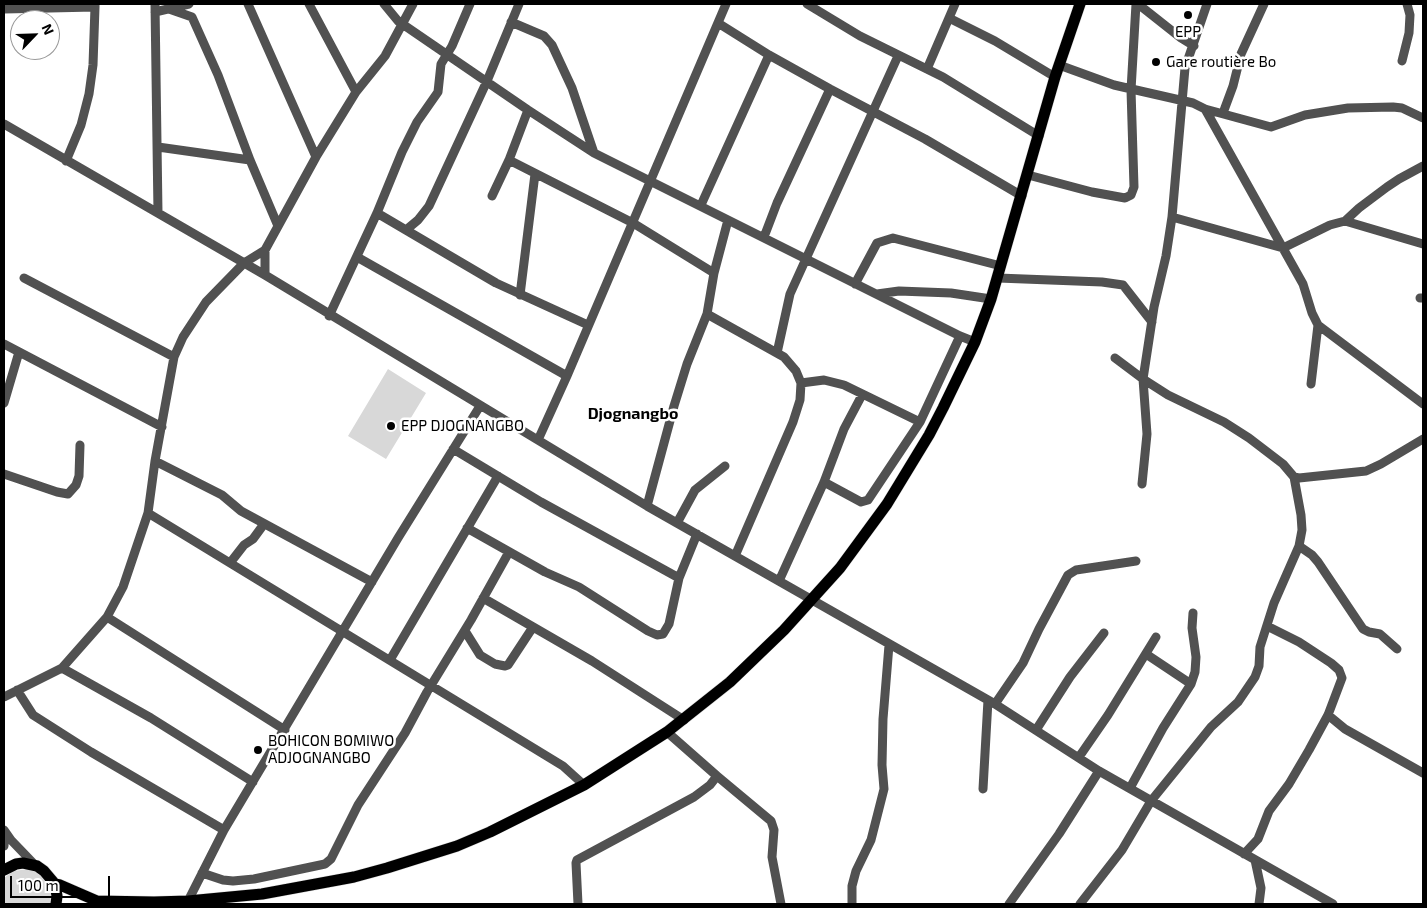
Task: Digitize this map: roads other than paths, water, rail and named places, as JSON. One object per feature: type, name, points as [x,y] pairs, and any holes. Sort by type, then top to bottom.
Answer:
[{"type":"main road","points":[[55,884],[92,903],[188,901],[262,894],[354,877],[457,846],[490,832],[584,785],[684,720],[757,658],[812,600],[871,526],[929,435],[975,342],[1002,266],[1057,71],[1080,4]]},
{"type":"main road","points":[[4,870],[16,864],[37,866],[55,884],[56,904]]},
{"type":"street","points":[[169,9],[189,4]]},
{"type":"street","points":[[194,4],[192,17],[218,75],[250,160],[278,226]]},
{"type":"street","points":[[248,4],[316,157]]},
{"type":"street","points":[[309,4],[356,92]]},
{"type":"street","points":[[384,4],[393,16],[403,24],[594,153],[975,342]]},
{"type":"street","points":[[4,697],[62,668],[107,617],[124,587],[148,513],[174,358],[183,337],[206,302],[244,263],[264,250],[316,157],[356,92],[385,56],[413,4]]},
{"type":"street","points":[[330,316],[377,213],[402,152],[417,122],[438,92],[439,68],[470,4]]},
{"type":"street","points":[[406,230],[418,220],[429,206],[487,81],[519,4]]},
{"type":"street","points":[[538,440],[726,4]]},
{"type":"street","points":[[807,4],[898,56],[927,69],[1039,136]]},
{"type":"street","points":[[927,69],[955,4]]},
{"type":"street","points":[[1137,4],[1180,38],[1194,46]]},
{"type":"street","points":[[1028,175],[1092,192],[1126,198],[1131,195],[1134,187],[1131,90],[1137,4]]},
{"type":"street","points":[[1142,484],[1147,434],[1143,379],[1172,217],[1185,68],[1207,4]]},
{"type":"street","points":[[1223,113],[1233,86],[1241,54],[1264,4]]},
{"type":"street","points":[[1402,61],[1409,32],[1410,15],[1407,4]]},
{"type":"street","points":[[4,9],[95,5],[93,65],[88,94],[81,125],[66,161]]},
{"type":"street","points":[[158,213],[155,8],[169,9],[192,17]]},
{"type":"street","points":[[949,18],[1057,71],[1131,90],[1193,103],[1206,109],[1271,127],[1305,115],[1348,108],[1402,108],[1423,118]]},
{"type":"street","points":[[512,22],[544,36],[552,45],[572,88],[594,153]]},
{"type":"street","points":[[718,23],[769,55],[925,139],[1022,196]]},
{"type":"street","points":[[701,205],[769,55]]},
{"type":"street","points":[[777,353],[790,294],[898,56]]},
{"type":"street","points":[[764,237],[777,203],[830,89]]},
{"type":"street","points":[[1206,109],[1303,284],[1318,326],[1423,404]]},
{"type":"street","points":[[492,196],[509,160],[528,110]]},
{"type":"street","points":[[4,124],[244,263],[647,506],[991,702],[1151,801],[1333,904]]},
{"type":"street","points":[[158,148],[250,160]]},
{"type":"street","points":[[509,160],[633,223],[714,273]]},
{"type":"street","points":[[1345,222],[1359,208],[1388,187],[1423,166]]},
{"type":"street","points":[[520,295],[535,174]]},
{"type":"street","points":[[377,213],[520,295],[588,326]]},
{"type":"street","points":[[1172,217],[1282,248],[1330,225],[1345,222],[1423,244]]},
{"type":"street","points":[[647,506],[687,364],[707,314],[714,273],[728,220]]},
{"type":"street","points":[[855,284],[877,243],[893,238],[1002,266]]},
{"type":"street","points":[[264,250],[264,275]]},
{"type":"street","points":[[357,257],[567,376]]},
{"type":"street","points":[[24,278],[174,358]]},
{"type":"street","points":[[998,278],[1102,282],[1123,285],[1152,322]]},
{"type":"street","points":[[877,294],[899,291],[951,293],[991,300]]},
{"type":"street","points":[[707,314],[777,353],[789,362],[801,383],[800,400],[793,422],[735,556]]},
{"type":"street","points":[[1311,384],[1318,326]]},
{"type":"street","points":[[824,482],[861,502],[868,500],[920,422],[960,336]]},
{"type":"street","points":[[4,344],[162,427]]},
{"type":"street","points":[[4,403],[19,352]]},
{"type":"street","points":[[1080,904],[1122,850],[1151,801],[1211,727],[1238,702],[1255,677],[1259,666],[1260,647],[1274,604],[1299,546],[1302,530],[1294,477],[1283,464],[1250,438],[1197,408],[1168,395],[1115,358]]},
{"type":"street","points":[[801,383],[824,380],[833,382],[920,422]]},
{"type":"street","points":[[779,582],[824,482],[844,429],[862,395]]},
{"type":"street","points":[[188,901],[224,830],[480,406]]},
{"type":"street","points":[[1294,477],[1366,471],[1423,439]]},
{"type":"street","points":[[4,474],[68,494],[76,485],[79,476],[80,445]]},
{"type":"street","points":[[453,449],[540,501],[679,578]]},
{"type":"street","points":[[156,461],[222,495],[241,511],[372,582]]},
{"type":"street","points":[[677,522],[694,490],[725,466]]},
{"type":"street","points":[[390,660],[498,476]]},
{"type":"street","points":[[148,513],[563,766],[584,785]]},
{"type":"street","points":[[230,563],[264,524]]},
{"type":"street","points":[[467,528],[545,572],[586,591],[657,635],[663,634],[669,624],[679,578],[697,534]]},
{"type":"street","points":[[1299,546],[1318,562],[1363,629],[1380,634],[1397,649]]},
{"type":"street","points":[[202,873],[223,880],[233,881],[254,879],[328,862],[358,805],[405,732],[508,552]]},
{"type":"street","points":[[983,788],[991,702],[1023,662],[1068,575],[1076,570],[1136,561]]},
{"type":"street","points":[[483,598],[592,661],[684,720]]},
{"type":"street","points":[[1130,788],[1163,728],[1191,684],[1195,672],[1196,657],[1192,613]]},
{"type":"street","points":[[107,617],[285,730]]},
{"type":"street","points":[[1244,854],[1258,839],[1270,811],[1289,784],[1328,715],[1342,678],[1339,670],[1299,642],[1267,626]]},
{"type":"street","points":[[464,631],[480,655],[503,666],[508,665],[533,627]]},
{"type":"street","points":[[1036,730],[1070,678],[1104,633]]},
{"type":"street","points":[[1079,757],[1156,636]]},
{"type":"street","points":[[852,904],[852,886],[856,872],[871,840],[884,789],[882,765],[883,719],[890,645]]},
{"type":"street","points":[[1146,654],[1191,684]]},
{"type":"street","points":[[62,668],[151,718],[253,782]]},
{"type":"street","points":[[17,690],[33,715],[91,752],[224,830]]},
{"type":"street","points":[[1328,715],[1345,729],[1423,773]]},
{"type":"street","points":[[667,732],[772,823],[774,830],[772,853],[780,904]]},
{"type":"street","points":[[1008,904],[1059,834],[1099,770]]},
{"type":"street","points":[[578,904],[576,863],[578,860],[694,796],[710,785],[717,776]]},
{"type":"street","points":[[4,832],[4,846]]},
{"type":"street","points":[[4,832],[37,866]]},
{"type":"street","points":[[1254,860],[1261,888],[1259,904]]},
{"type":"place","name":"EPP","points":[[1188,15]]},
{"type":"place","name":"Gare routière Bo","points":[[1156,62]]},
{"type":"place","name":"EPP DJOGNANGBO","points":[[391,426]]},
{"type":"place","name":"BOHICON BOMIWO ADJOGNANGBO","points":[[258,750]]},
{"type":"district","name":"Djognangbo","points":[[633,414]]}]
